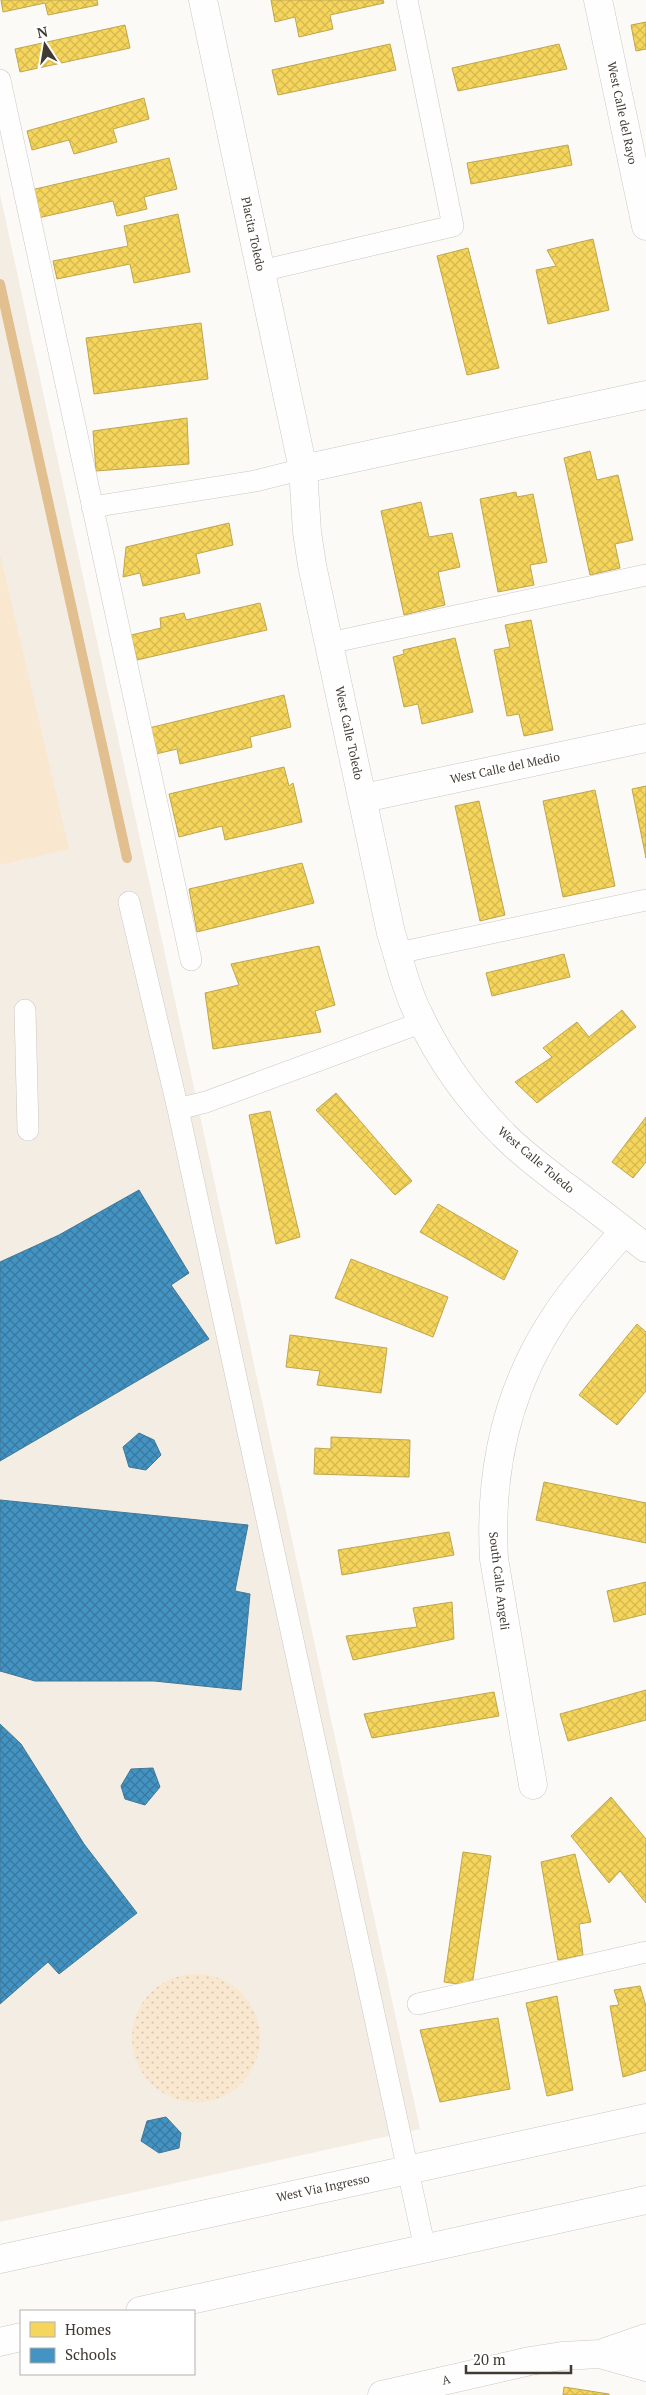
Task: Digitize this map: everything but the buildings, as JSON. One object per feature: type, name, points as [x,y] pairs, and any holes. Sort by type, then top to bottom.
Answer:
[{"type":"street","name":"Placita Toledo","points":[[203,0],[302,469]]},
{"type":"street","name":"West Calle del Rayo","points":[[598,0],[643,196],[646,226]]},
{"type":"street","points":[[302,469],[646,395]]},
{"type":"street","name":"West Calle Toledo","points":[[302,469],[306,524],[312,565],[364,798],[391,933],[406,981],[423,1022],[458,1081],[503,1135],[529,1158],[646,1248]]},
{"type":"street","name":"West Calle del Medio","points":[[364,798],[646,738]]},
{"type":"street","name":"South Calle Angeli","points":[[533,1785],[494,1558],[493,1501],[497,1462],[512,1404],[537,1345],[572,1293],[624,1231]]},
{"type":"street","name":"West Via Ingresso","points":[[0,2259],[646,2118]]},
{"type":"street","points":[[145,2310],[646,2200]]},
{"type":"street","points":[[0,2342],[20,2337]]},
{"type":"street","name":"A","points":[[382,2395],[530,2361],[562,2356],[600,2354],[646,2338]]},
{"type":"street","name":"A","points":[[600,2354],[646,2367]]},
{"type":"lane","points":[[261,271],[453,226],[407,0]]},
{"type":"lane","points":[[0,80],[191,960]]},
{"type":"lane","points":[[92,507],[255,480],[302,469]]},
{"type":"lane","points":[[330,643],[646,575]]},
{"type":"lane","points":[[398,954],[646,900]]},
{"type":"lane","points":[[129,902],[178,1109],[425,2249]]},
{"type":"lane","points":[[26,1010],[28,1130]]},
{"type":"lane","points":[[178,1109],[213,1099],[423,1022]]},
{"type":"lane","points":[[418,2004],[646,1952]]},
{"type":"shaded area","points":[[0,194],[420,2129],[0,2222]]},
{"type":"shaded area","points":[[0,554],[69,849],[0,865]]},
{"type":"shaded area","points":[[196,1974],[209,1975],[221,1979],[241,1993],[255,2013],[259,2025],[259,2051],[255,2063],[241,2083],[221,2097],[209,2101],[196,2102],[183,2101],[171,2097],[151,2083],[137,2063],[133,2051],[132,2038],[133,2025],[137,2013],[151,1993],[171,1979],[183,1975]]},
{"type":"waterway","points":[[0,284],[127,858]]}]
